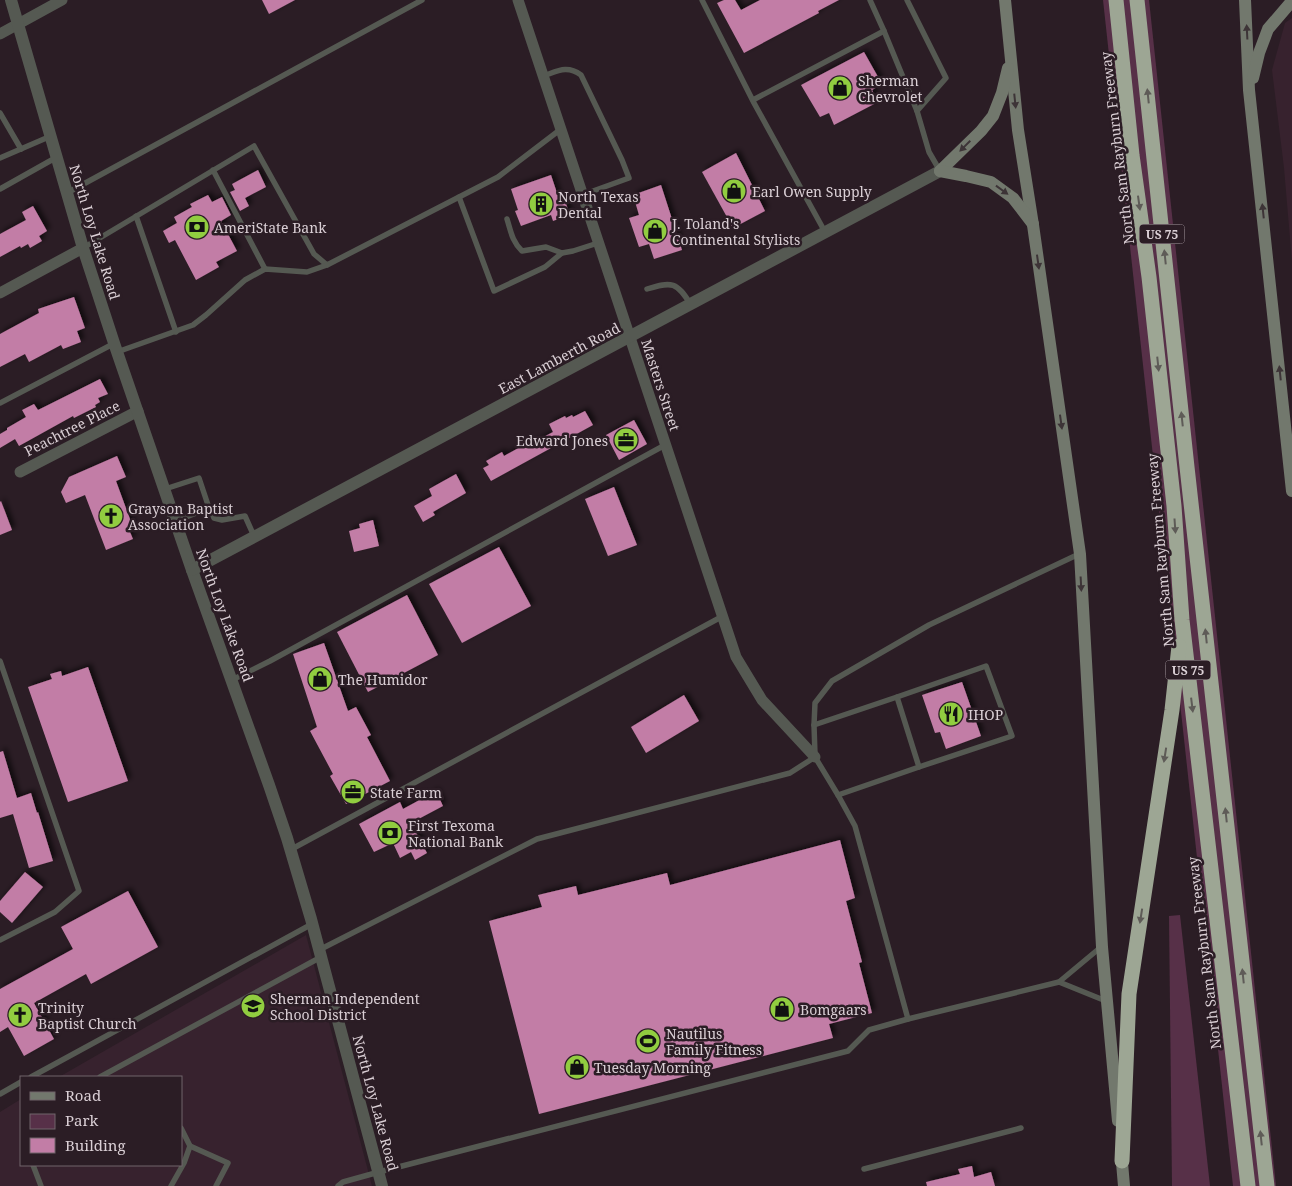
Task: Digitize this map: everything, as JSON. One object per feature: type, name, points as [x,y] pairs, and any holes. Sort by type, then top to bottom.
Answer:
[{"type":"highway","name":"North Sam Rayburn Freeway","points":[[1116,0],[1132,155],[1149,277],[1174,506],[1182,620],[1248,1186]]},
{"type":"highway","name":"US 75","points":[[1137,0],[1266,1186]]},
{"type":"highway","points":[[1122,1161],[1129,994],[1172,710],[1182,620]]},
{"type":"main road","points":[[1006,0],[1018,130],[1080,554],[1102,947],[1124,1186]]},
{"type":"main road","points":[[1245,0],[1249,90],[1288,399],[1292,491]]},
{"type":"main road","points":[[1249,90],[1268,29],[1292,1]]},
{"type":"main road","points":[[940,172],[993,116],[1002,93],[1010,58]]},
{"type":"main road","points":[[940,172],[991,182],[1013,198],[1033,225]]},
{"type":"street","name":"North Loy Lake Road","points":[[11,0],[83,248],[192,570],[290,850],[320,953],[382,1186]]},
{"type":"street","points":[[0,34],[62,0]]},
{"type":"street","name":"Masters Street","points":[[518,0],[736,657],[762,700],[815,757]]},
{"type":"street","name":"East Lamberth Road","points":[[192,570],[940,172]]},
{"type":"street","points":[[0,294],[83,248]]},
{"type":"street","name":"Peachtree Place","points":[[20,472],[138,411]]},
{"type":"lane","points":[[67,192],[422,0]]},
{"type":"lane","points":[[702,0],[753,100],[826,233]]},
{"type":"lane","points":[[870,0],[917,111],[929,152],[940,172]]},
{"type":"lane","points":[[907,0],[946,78],[917,111]]},
{"type":"lane","points":[[753,100],[884,31]]},
{"type":"lane","points":[[543,76],[566,68],[574,70],[581,75],[629,178],[582,195]]},
{"type":"lane","points":[[0,113],[21,149]]},
{"type":"lane","points":[[0,403],[116,348],[176,332],[193,325],[245,280],[265,268],[307,272],[327,265],[498,177],[561,129]]},
{"type":"lane","points":[[0,158],[51,136]]},
{"type":"lane","points":[[83,248],[254,146],[314,254],[327,265]]},
{"type":"lane","points":[[0,189],[57,158]]},
{"type":"lane","points":[[214,170],[265,268]]},
{"type":"lane","points":[[459,197],[494,291],[546,267],[562,253]]},
{"type":"lane","points":[[136,216],[176,332]]},
{"type":"lane","points":[[507,219],[511,234],[522,251],[546,247],[562,253],[598,243]]},
{"type":"lane","points":[[647,289],[669,283],[684,292],[691,305]]},
{"type":"lane","points":[[232,680],[279,657],[666,445]]},
{"type":"lane","points":[[165,489],[199,478],[214,518],[222,520],[245,516],[255,537]]},
{"type":"lane","points":[[176,521],[209,508]]},
{"type":"lane","points":[[908,1019],[855,826],[815,757],[815,704],[832,680],[929,625],[1080,554]]},
{"type":"lane","points":[[290,850],[723,616]]},
{"type":"lane","points":[[0,661],[78,891],[54,912],[0,940]]},
{"type":"lane","points":[[814,725],[986,666],[1012,736],[838,795]]},
{"type":"lane","points":[[897,697],[919,767]]},
{"type":"lane","points":[[102,1076],[320,953],[537,839],[790,773],[815,757]]},
{"type":"lane","points":[[33,1076],[312,924]]},
{"type":"lane","points":[[338,1186],[343,1182],[378,1172],[848,1051],[869,1030],[1059,982],[1102,947]]},
{"type":"lane","points":[[1059,982],[1108,1001]]},
{"type":"lane","points":[[0,1094],[20,1083]]},
{"type":"lane","points":[[864,1169],[1021,1128]]},
{"type":"lane","points":[[182,1130],[190,1146],[228,1163],[216,1186]]},
{"type":"lane","points":[[171,1186],[184,1163],[190,1146]]},
{"type":"lane","points":[[33,1166],[41,1186]]},
{"type":"shaded area","points":[[1292,18],[1292,262],[1284,168],[1272,70],[1285,23]]},
{"type":"shaded area","name":"Sherman Independent School District","points":[[306,935],[372,1186],[0,1186],[0,1112],[20,1100],[20,1166],[182,1166],[182,1076],[61,1076]]},
{"type":"green space","points":[[1103,0],[1149,0],[1276,1186],[1233,1186]]},
{"type":"green space","points":[[1180,915],[1210,1186],[1172,1186],[1169,916]]},
{"type":"building","points":[[262,0],[295,0],[269,14]]},
{"type":"building","points":[[724,0],[735,0],[741,10],[760,0],[839,0],[818,11],[819,13],[744,53],[717,3]]},
{"type":"building","name":"Sherman Chevrolet","points":[[864,52],[882,84],[872,90],[878,102],[834,125],[829,113],[820,117],[801,85]]},
{"type":"building","name":"Earl Owen Supply","points":[[736,153],[765,211],[733,228],[702,172]]},
{"type":"building","points":[[258,170],[266,187],[245,198],[249,206],[240,211],[230,192],[235,190],[232,184]]},
{"type":"building","name":"North Texas Dental","points":[[551,175],[559,199],[564,198],[570,215],[553,221],[551,215],[521,226],[515,211],[518,210],[511,189]]},
{"type":"building","name":"J. Toland's Continental Stylists","points":[[661,185],[682,250],[654,259],[649,244],[639,247],[629,218],[639,215],[633,195]]},
{"type":"building","name":"AmeriState Bank","points":[[208,195],[212,202],[222,197],[231,215],[221,221],[237,251],[216,262],[219,267],[196,280],[175,240],[169,243],[163,231],[177,223],[174,217],[192,207],[190,204]]},
{"type":"building","points":[[33,206],[47,231],[39,236],[42,241],[30,248],[28,244],[21,248],[20,246],[0,257],[0,234],[26,220],[22,212]]},
{"type":"building","points":[[74,297],[85,328],[77,331],[81,342],[63,349],[61,345],[29,362],[25,354],[0,367],[0,334],[39,313],[38,309]]},
{"type":"building","points":[[100,379],[108,394],[98,398],[100,402],[95,405],[96,407],[74,418],[73,416],[19,446],[15,439],[0,448],[0,434],[26,417],[22,410],[34,404],[38,410]]},
{"type":"building","points":[[585,411],[593,425],[491,481],[483,468],[489,465],[486,461],[502,452],[504,456],[522,446],[523,448],[553,432],[549,424],[565,416],[566,418],[572,415],[573,417]]},
{"type":"building","name":"Edward Jones","points":[[634,420],[647,444],[619,460],[606,435]]},
{"type":"building","points":[[117,456],[126,477],[116,481],[134,530],[130,532],[133,539],[106,550],[85,495],[66,503],[61,492],[69,477]]},
{"type":"building","points":[[456,474],[466,493],[433,512],[435,515],[423,522],[414,506],[432,496],[429,489]]},
{"type":"building","points":[[614,487],[637,545],[608,556],[585,499]]},
{"type":"building","points":[[0,502],[12,530],[0,535]]},
{"type":"building","points":[[373,520],[379,546],[354,552],[349,531],[360,528],[359,524]]},
{"type":"building","points":[[499,547],[531,606],[462,643],[429,584]]},
{"type":"building","points":[[407,595],[438,655],[368,692],[337,632]]},
{"type":"building","points":[[324,643],[348,711],[356,707],[371,735],[367,737],[390,781],[346,804],[330,776],[333,774],[310,731],[317,727],[293,654]]},
{"type":"building","points":[[88,667],[128,781],[68,802],[28,687],[52,679],[50,674],[61,671],[62,676]]},
{"type":"building","name":"IHOP","points":[[962,682],[981,736],[946,749],[940,732],[935,733],[922,695]]},
{"type":"building","points":[[684,695],[699,721],[646,753],[631,727]]},
{"type":"building","points":[[3,751],[17,798],[31,793],[53,861],[29,868],[13,814],[0,818],[0,752]]},
{"type":"building","name":"First Texoma National Bank","points":[[436,791],[443,806],[411,823],[427,853],[415,860],[411,852],[400,858],[393,843],[374,852],[359,824],[400,802],[403,809]]},
{"type":"building","points":[[840,840],[855,898],[846,901],[862,962],[859,963],[872,1013],[829,1024],[833,1038],[539,1114],[489,921],[542,907],[538,895],[576,886],[578,895],[667,873],[670,885]]},
{"type":"building","points":[[25,872],[43,887],[12,923],[0,912],[0,901]]},
{"type":"building","points":[[128,891],[158,947],[91,984],[86,974],[34,1003],[54,1039],[24,1056],[8,1027],[0,1032],[0,989],[73,949],[61,927]]},
{"type":"building","points":[[972,1166],[974,1177],[991,1172],[995,1186],[927,1186],[926,1182],[960,1174],[958,1169]]},
{"type":"place","name":"Sherman Chevrolet","points":[[840,88]]},
{"type":"place","name":"Earl Owen Supply","points":[[734,191]]},
{"type":"place","name":"North Texas Dental","points":[[541,204]]},
{"type":"place","name":"AmeriState Bank","points":[[197,227]]},
{"type":"place","name":"J. Toland's Continental Stylists","points":[[655,231]]},
{"type":"place","name":"Edward Jones","points":[[626,440]]},
{"type":"place","name":"Grayson Baptist Association","points":[[111,516]]},
{"type":"place","name":"The Humidor","points":[[320,679]]},
{"type":"place","name":"IHOP","points":[[951,714]]},
{"type":"place","name":"State Farm","points":[[353,792]]},
{"type":"place","name":"First Texoma National Bank","points":[[390,833]]},
{"type":"place","name":"Sherman Independent School District","points":[[253,1006]]},
{"type":"place","name":"Bomgaars","points":[[782,1009]]},
{"type":"place","name":"Trinity Baptist Church","points":[[20,1015]]},
{"type":"place","name":"Nautilus Family Fitness","points":[[648,1041]]},
{"type":"place","name":"Tuesday Morning","points":[[577,1067]]}]
